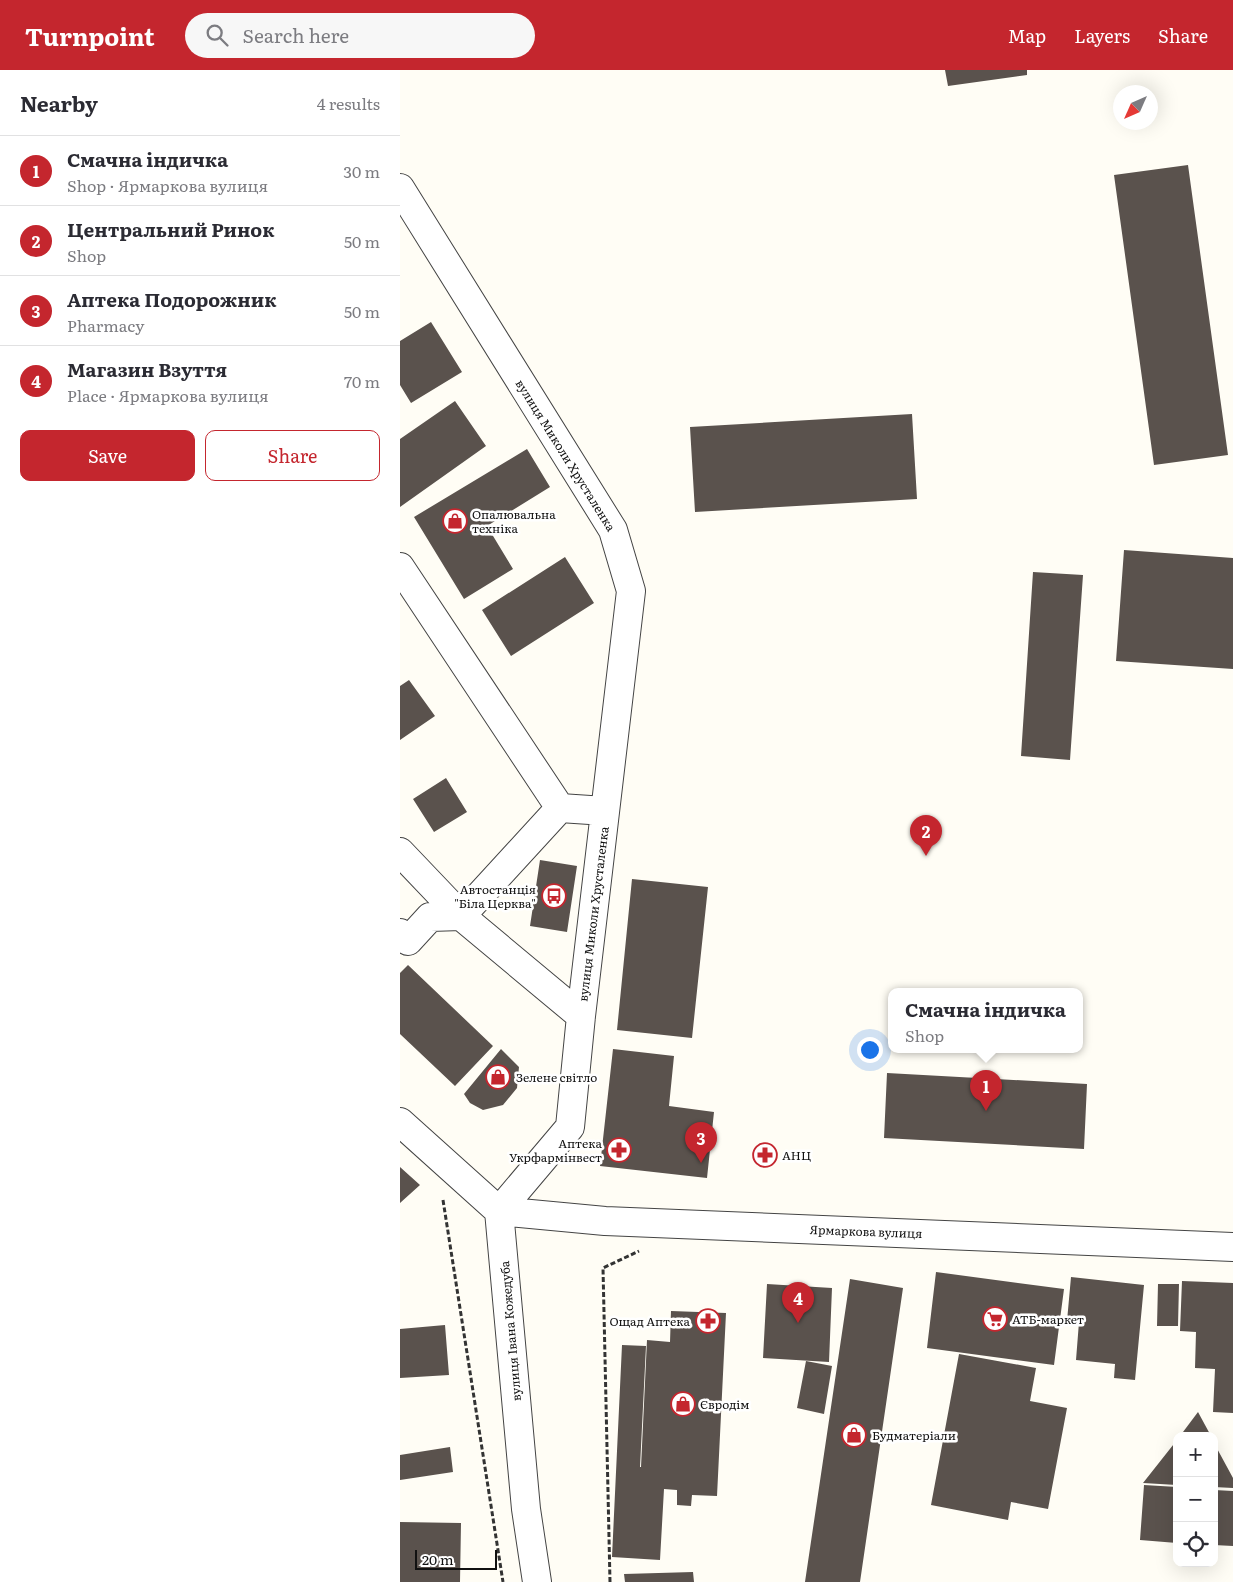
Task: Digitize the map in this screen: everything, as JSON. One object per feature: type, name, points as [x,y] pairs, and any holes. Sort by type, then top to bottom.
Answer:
[{"type":"street","name":"вулиця Миколи Хрусталенка","points":[[400,188],[613,530],[631,591],[581,1016],[570,1127],[499,1211]]},
{"type":"street","points":[[400,567],[560,808],[462,916],[430,917],[408,941],[400,933]]},
{"type":"street","name":"вулиця Миколи Хрусталенка","points":[[560,808],[605,812]]},
{"type":"street","name":"вулиця Миколи Хрусталенка","points":[[400,852],[462,916],[581,1016]]},
{"type":"street","points":[[400,1122],[499,1211]]},
{"type":"street","name":"Ярмаркова вулиця","points":[[499,1211],[605,1221],[1233,1247]]},
{"type":"street","name":"вулиця Івана Кожедуба","points":[[499,1211],[526,1509],[537,1582]]},
{"type":"path","points":[[442,1191],[503,1582]]},
{"type":"path","points":[[610,1582],[604,1268],[644,1248]]},
{"type":"building","points":[[945,70],[1027,70],[1027,75],[948,86]]},
{"type":"building","points":[[1188,165],[1228,455],[1154,465],[1114,175]]},
{"type":"building","points":[[431,322],[462,372],[411,403],[400,385],[400,341]]},
{"type":"building","points":[[455,401],[486,446],[400,507],[400,439]]},
{"type":"building","points":[[912,414],[917,499],[695,512],[690,427]]},
{"type":"building","name":"Опалювальна техніка","points":[[527,449],[550,487],[487,526],[513,569],[464,599],[414,517]]},
{"type":"building","points":[[1124,550],[1233,558],[1233,669],[1116,661]]},
{"type":"building","points":[[565,557],[594,603],[511,656],[482,610]]},
{"type":"building","points":[[1033,572],[1083,575],[1070,760],[1021,756]]},
{"type":"building","points":[[409,680],[435,716],[400,740],[400,686]]},
{"type":"building","points":[[446,778],[467,812],[434,832],[413,799]]},
{"type":"building","name":"Автостанція \"Біла Церква\"","points":[[540,860],[577,866],[567,932],[530,926]]},
{"type":"building","points":[[632,879],[708,887],[692,1038],[617,1030]]},
{"type":"building","points":[[408,965],[493,1046],[455,1086],[400,1034],[400,973]]},
{"type":"building","name":"Зелене світло","points":[[501,1049],[519,1067],[517,1088],[503,1105],[483,1110],[470,1103],[464,1094]]},
{"type":"building","points":[[613,1049],[674,1056],[669,1106],[714,1112],[707,1178],[600,1166]]},
{"type":"building","points":[[887,1073],[1087,1084],[1084,1149],[884,1138]]},
{"type":"building","points":[[400,1167],[420,1185],[400,1203]]},
{"type":"building","name":"АТБ-маркет","points":[[936,1272],[1064,1289],[1054,1365],[927,1348]]},
{"type":"building","points":[[1071,1277],[1144,1285],[1135,1380],[1114,1378],[1115,1364],[1076,1360],[1079,1322],[1067,1321]]},
{"type":"building","name":"Будматеріали","points":[[850,1279],[903,1288],[860,1582],[805,1582]]},
{"type":"building","points":[[1182,1281],[1233,1283],[1233,1413],[1213,1412],[1215,1369],[1195,1368],[1196,1332],[1180,1331]]},
{"type":"building","points":[[767,1284],[832,1288],[829,1362],[763,1358]]},
{"type":"building","points":[[1158,1284],[1179,1284],[1178,1326],[1157,1326]]},
{"type":"building","name":"Євродім","points":[[671,1311],[726,1313],[717,1496],[692,1495],[691,1506],[677,1505],[677,1490],[664,1489],[660,1560],[612,1557],[622,1345],[646,1346],[641,1467],[647,1340],[670,1342]]},
{"type":"building","points":[[445,1325],[449,1375],[400,1378],[400,1329]]},
{"type":"building","points":[[959,1354],[1036,1368],[1030,1401],[1067,1408],[1048,1509],[1011,1502],[1008,1520],[931,1505]]},
{"type":"building","points":[[806,1361],[832,1366],[824,1414],[797,1408]]},
{"type":"building","points":[[1198,1412],[1209,1432],[1183,1432]]},
{"type":"building","points":[[1173,1445],[1173,1485],[1143,1483]]},
{"type":"building","points":[[450,1447],[453,1472],[400,1480],[400,1455]]},
{"type":"building","points":[[1218,1450],[1233,1478],[1233,1488],[1218,1487]]},
{"type":"building","points":[[1144,1485],[1173,1487],[1173,1543],[1140,1540]]},
{"type":"building","points":[[1218,1490],[1233,1491],[1233,1546],[1218,1545]]},
{"type":"building","points":[[400,1522],[461,1523],[460,1582],[400,1582]]},
{"type":"building","points":[[693,1572],[694,1582],[625,1582],[624,1574]]},
{"type":"place","name":"Опалювальна техніка","points":[[455,521]]},
{"type":"place","name":"Центральний Ринок","points":[[926,856]]},
{"type":"place","name":"Автостанція \"Біла Церква\"","points":[[554,896]]},
{"type":"place","name":"Зелене світло","points":[[498,1077]]},
{"type":"place","name":"Смачна індичка","points":[[986,1111]]},
{"type":"place","name":"Аптека Укрфармінвест","points":[[619,1150]]},
{"type":"place","name":"АНЦ","points":[[765,1155]]},
{"type":"place","name":"Аптека Подорожник","points":[[701,1163]]},
{"type":"place","name":"АТБ-маркет","points":[[995,1319]]},
{"type":"place","name":"Ощад Аптека","points":[[708,1321]]},
{"type":"place","name":"Магазин Взуття","points":[[798,1323]]},
{"type":"place","name":"Євродім","points":[[683,1404]]},
{"type":"place","name":"Будматеріали","points":[[854,1435]]}]
